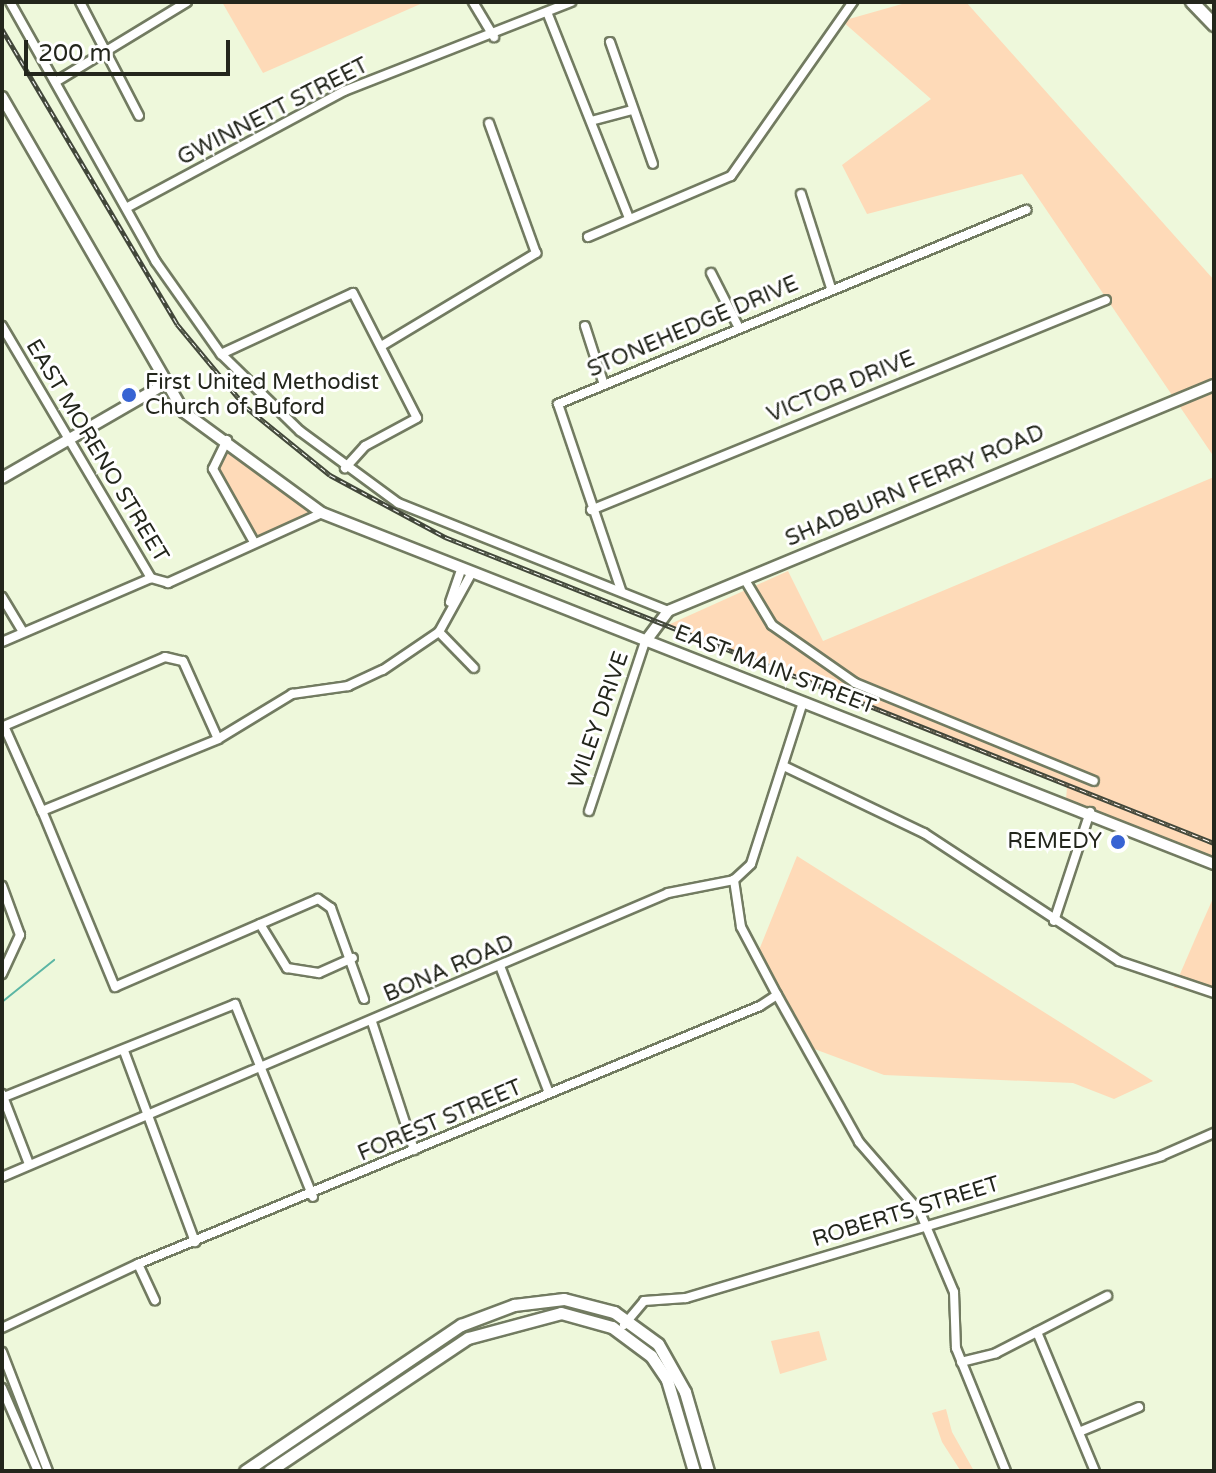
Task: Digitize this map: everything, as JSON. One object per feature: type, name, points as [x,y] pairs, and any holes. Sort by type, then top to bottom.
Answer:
[{"type":"main road","points":[[1192,2],[1214,25]]},
{"type":"main road","points":[[245,1471],[486,1315],[564,1299],[628,1319],[671,1360],[708,1471]]},
{"type":"main road","points":[[269,1471],[500,1324],[561,1313],[620,1332],[667,1380],[694,1471]]},
{"type":"street","points":[[10,2],[128,207],[156,262],[221,354],[345,468],[398,503],[668,611],[645,642]]},
{"type":"street","points":[[80,2],[139,116]]},
{"type":"street","points":[[57,81],[187,2]]},
{"type":"street","points":[[473,2],[494,37]]},
{"type":"street","name":"GWINNETT STREET","points":[[128,207],[344,91],[494,37],[571,2]]},
{"type":"street","points":[[588,237],[731,176],[853,2]]},
{"type":"street","points":[[547,12],[629,218]]},
{"type":"street","points":[[610,42],[653,164]]},
{"type":"street","name":"EAST MAIN STREET","points":[[3,102],[163,385],[184,412],[227,440],[322,513],[645,642],[1090,812],[1214,864]]},
{"type":"street","points":[[591,121],[632,110]]},
{"type":"street","points":[[383,345],[536,253],[489,123]]},
{"type":"street","points":[[801,194],[831,288]]},
{"type":"street","name":"STONEHEDGE DRIVE","points":[[621,590],[556,408],[738,326],[1026,210]]},
{"type":"street","points":[[711,273],[738,326]]},
{"type":"street","points":[[221,354],[344,291],[353,293],[383,345],[417,418],[365,446],[345,468]]},
{"type":"street","name":"VICTOR DRIVE","points":[[591,510],[1106,300]]},
{"type":"street","name":"EAST MORENO STREET","points":[[2,326],[67,441],[151,578],[168,583],[254,542]]},
{"type":"street","points":[[585,326],[604,385]]},
{"type":"street","points":[[2,478],[163,385]]},
{"type":"street","name":"SHADBURN FERRY ROAD","points":[[668,611],[1214,385]]},
{"type":"street","points":[[227,440],[213,469],[254,542],[322,513]]},
{"type":"street","points":[[42,811],[218,739],[292,694],[348,686],[383,670],[439,632],[466,572]]},
{"type":"street","points":[[2,642],[151,578]]},
{"type":"street","points":[[745,580],[772,625],[855,683],[1094,781]]},
{"type":"street","points":[[2,597],[23,632]]},
{"type":"street","points":[[439,632],[474,668]]},
{"type":"street","name":"WILEY DRIVE","points":[[589,811],[645,642]]},
{"type":"street","points":[[218,739],[183,661],[165,657],[4,726],[115,987],[318,899],[331,908],[353,958],[364,999]]},
{"type":"street","points":[[803,702],[786,767],[751,864],[734,880],[741,927],[859,1142],[925,1223],[954,1292],[961,1362],[1006,1471]]},
{"type":"street","points":[[786,767],[924,833],[1119,961],[1214,993]]},
{"type":"street","points":[[1054,921],[1090,812]]},
{"type":"street","name":"BONA ROAD","points":[[2,1177],[372,1022],[668,893],[734,880]]},
{"type":"street","points":[[2,886],[20,935],[2,974]]},
{"type":"street","points":[[260,924],[287,968],[319,973],[353,958]]},
{"type":"street","points":[[500,966],[549,1093]]},
{"type":"street","name":"FOREST STREET","points":[[2,1328],[138,1264],[313,1197],[414,1150],[777,995]]},
{"type":"street","points":[[29,1164],[3,1095],[124,1051],[235,1004],[313,1197]]},
{"type":"street","points":[[372,1022],[414,1150]]},
{"type":"street","points":[[124,1051],[195,1242]]},
{"type":"street","name":"ROBERTS STREET","points":[[620,1332],[644,1301],[686,1298],[925,1223],[1161,1156],[1214,1133]]},
{"type":"street","points":[[138,1264],[155,1300]]},
{"type":"street","points":[[961,1362],[1037,1332],[1107,1296]]},
{"type":"street","points":[[1037,1332],[1095,1471]]},
{"type":"street","points":[[2,1352],[48,1471]]},
{"type":"street","points":[[2,1388],[38,1471]]},
{"type":"street","points":[[1079,1432],[1139,1407]]},
{"type":"shaded area","points":[[222,2],[425,2],[263,73]]},
{"type":"shaded area","points":[[909,2],[966,2],[1214,280],[1214,457],[1022,174],[867,214],[842,165],[931,99],[842,21]]},
{"type":"shaded area","points":[[229,448],[310,513],[261,536],[252,532],[215,468]]},
{"type":"shaded area","points":[[1214,477],[1214,869],[1065,812],[1067,787],[668,625],[788,571],[823,641]]},
{"type":"shaded area","points":[[797,856],[1153,1081],[1114,1099],[1073,1083],[884,1075],[809,1047],[757,955]]},
{"type":"shaded area","points":[[1214,896],[1214,991],[1174,988],[1196,937]]},
{"type":"shaded area","points":[[819,1331],[827,1360],[780,1374],[771,1341]]},
{"type":"shaded area","points":[[946,1409],[952,1432],[974,1471],[960,1470],[942,1442],[932,1413]]},
{"type":"waterway","points":[[2,1002],[54,960]]},
{"type":"railway","points":[[2,29],[177,324],[246,407],[330,475],[445,537],[1214,843]]},
{"type":"place","name":"First United Methodist Church of Buford","points":[[129,395]]},
{"type":"place","name":"REMEDY","points":[[1118,842]]}]
